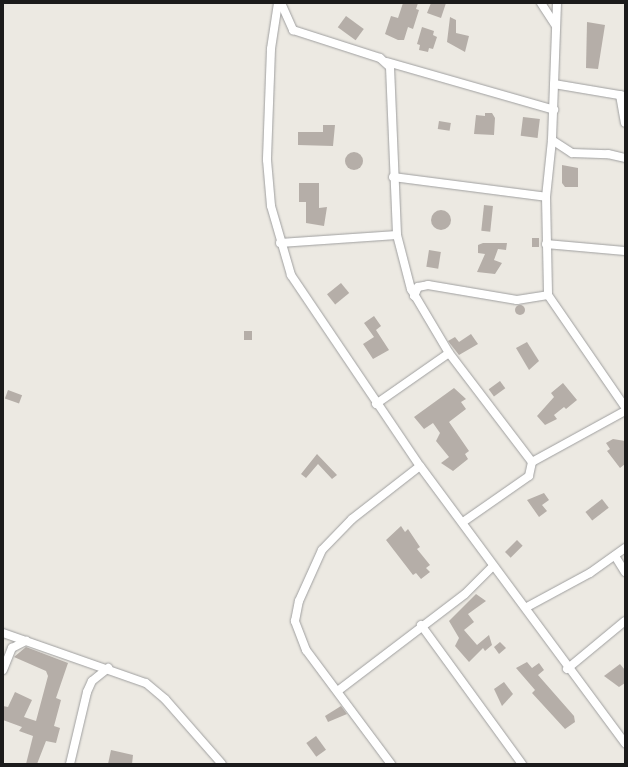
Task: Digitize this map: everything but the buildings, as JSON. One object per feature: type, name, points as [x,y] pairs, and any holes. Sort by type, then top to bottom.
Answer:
[{"type":"street","points":[[278,3],[271,49],[267,160],[271,206],[280,242],[291,275],[376,404],[420,466],[463,522],[494,566],[527,607],[567,669],[625,744]]},
{"type":"street","points":[[281,3],[293,30],[387,62],[554,110]]},
{"type":"street","points":[[541,3],[556,26]]},
{"type":"street","points":[[557,3],[554,110],[546,197],[548,295],[625,406]]},
{"type":"street","points":[[387,62],[390,67],[393,178],[398,235],[414,296],[449,353],[532,462]]},
{"type":"street","points":[[554,84],[623,96],[625,123]]},
{"type":"street","points":[[552,140],[572,153],[608,154],[625,158]]},
{"type":"street","points":[[393,178],[546,197]]},
{"type":"street","points":[[280,242],[398,235]]},
{"type":"street","points":[[546,244],[625,251]]},
{"type":"street","points":[[414,296],[418,287],[428,285],[517,300],[548,295]]},
{"type":"street","points":[[376,404],[449,353]]},
{"type":"street","points":[[463,522],[529,476],[532,462],[625,411]]},
{"type":"street","points":[[391,764],[339,690],[300,640],[295,621],[299,601],[322,550],[352,519],[420,466]]},
{"type":"street","points":[[527,607],[615,556],[625,548]]},
{"type":"street","points":[[615,556],[625,572]]},
{"type":"street","points":[[339,690],[421,625],[465,594],[494,566]]},
{"type":"street","points":[[567,669],[625,621]]},
{"type":"street","points":[[421,625],[522,764]]},
{"type":"street","points":[[3,633],[108,668],[146,683],[165,699],[222,764]]},
{"type":"street","points":[[3,670],[12,648],[26,641]]},
{"type":"street","points":[[70,764],[87,692],[92,681],[108,668]]}]
